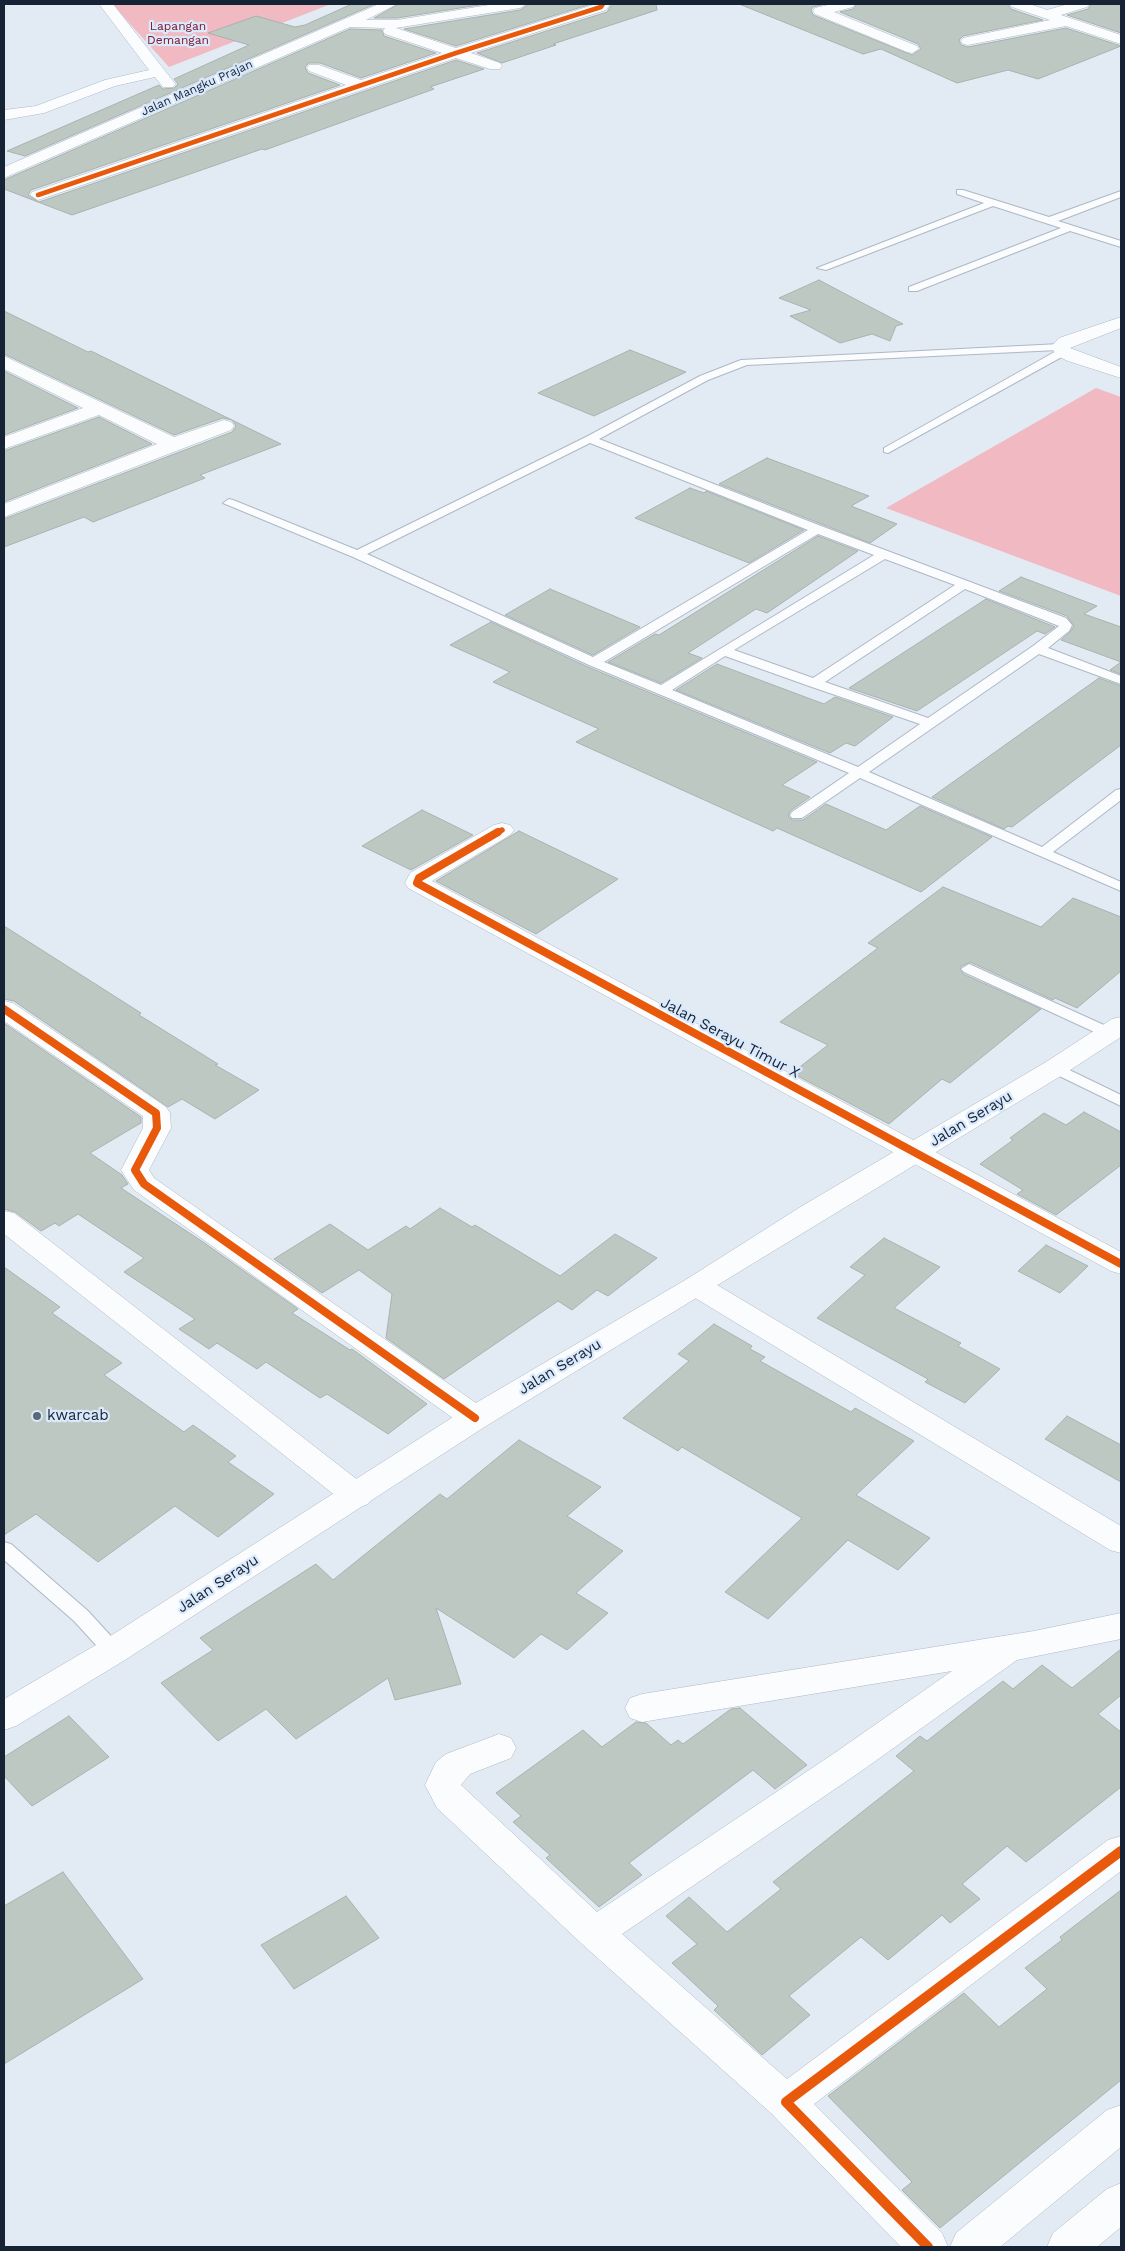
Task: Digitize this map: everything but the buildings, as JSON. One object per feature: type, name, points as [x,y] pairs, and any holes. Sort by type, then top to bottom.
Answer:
[{"type":"street","points":[[106,4],[178,96]]},
{"type":"street","name":"Jalan Mangku Prajan","points":[[4,173],[390,4]]},
{"type":"street","points":[[346,24],[397,24],[520,4]]},
{"type":"street","points":[[38,195],[456,52],[601,7],[603,4]]},
{"type":"street","points":[[848,4],[820,11],[912,49]]},
{"type":"street","points":[[1016,4],[1121,40]]},
{"type":"street","points":[[1045,15],[1082,4]]},
{"type":"street","points":[[968,41],[1064,22]]},
{"type":"street","points":[[390,31],[495,66]]},
{"type":"street","points":[[314,68],[360,85]]},
{"type":"street","points":[[4,123],[110,83],[158,72]]},
{"type":"street","points":[[4,115],[39,110]]},
{"type":"street","points":[[1121,322],[1065,342],[1066,352],[1121,372]]},
{"type":"street","points":[[9,369],[173,444]]},
{"type":"street","points":[[4,443],[98,409]]},
{"type":"street","points":[[4,511],[173,444],[224,426]]},
{"type":"street","name":"Jalan Serayu Timur X","points":[[502,830],[419,878],[416,883],[1121,1264]]},
{"type":"street","points":[[4,1009],[156,1113],[156,1128],[135,1170],[144,1184],[475,1418]]},
{"type":"street","name":"Jalan Serayu","points":[[4,1716],[113,1651],[357,1496],[475,1418],[697,1286],[1055,1068],[1115,1029]]},
{"type":"street","points":[[4,1220],[357,1496]]},
{"type":"street","points":[[697,1286],[1121,1541]]},
{"type":"street","points":[[642,1708],[1009,1648],[1121,1626]]},
{"type":"street","points":[[595,1933],[848,1762],[1009,1648]]},
{"type":"street","points":[[499,1748],[458,1764],[448,1772],[443,1785],[450,1798],[595,1933],[786,2102],[928,2247]]},
{"type":"street","points":[[786,2102],[1121,1851]]},
{"type":"street","points":[[970,2247],[1121,2124]]},
{"type":"street","points":[[1067,2247],[1121,2202]]},
{"type":"lane","points":[[960,192],[1121,244]]},
{"type":"lane","points":[[1048,221],[1121,194]]},
{"type":"lane","points":[[822,268],[992,203]]},
{"type":"lane","points":[[913,289],[1069,228]]},
{"type":"lane","points":[[357,554],[590,439],[704,378],[745,362],[1066,352]]},
{"type":"lane","points":[[888,450],[1066,352]]},
{"type":"lane","points":[[590,439],[817,529],[1062,621],[1066,625],[1063,631],[796,815]]},
{"type":"lane","points":[[230,503],[357,554],[594,662],[858,772],[1121,887]]},
{"type":"lane","points":[[594,662],[817,529]]},
{"type":"lane","points":[[662,690],[884,554]]},
{"type":"lane","points":[[814,683],[964,584]]},
{"type":"lane","points":[[1038,648],[1121,680]]},
{"type":"lane","points":[[724,651],[929,723]]},
{"type":"lane","points":[[1043,852],[1121,793]]},
{"type":"lane","points":[[969,968],[1115,1029]]},
{"type":"lane","points":[[1055,1068],[1121,1101]]},
{"type":"lane","points":[[4,1549],[81,1616],[113,1651]]},
{"type":"green space","name":"Lapangan Demangan","points":[[112,4],[331,4],[169,67]]},
{"type":"green space","points":[[1096,388],[1121,397],[1121,596],[886,508]]},
{"type":"cycle path","points":[[38,195],[456,53],[601,7],[603,4]]},
{"type":"cycle path","points":[[502,830],[419,878],[417,883],[1121,1264]]},
{"type":"cycle path","points":[[4,1009],[156,1113],[157,1128],[135,1170],[144,1184],[475,1418]]},
{"type":"cycle path","points":[[928,2247],[786,2102],[1121,1851]]},
{"type":"place","name":"kwarcab","points":[[37,1416]]}]
